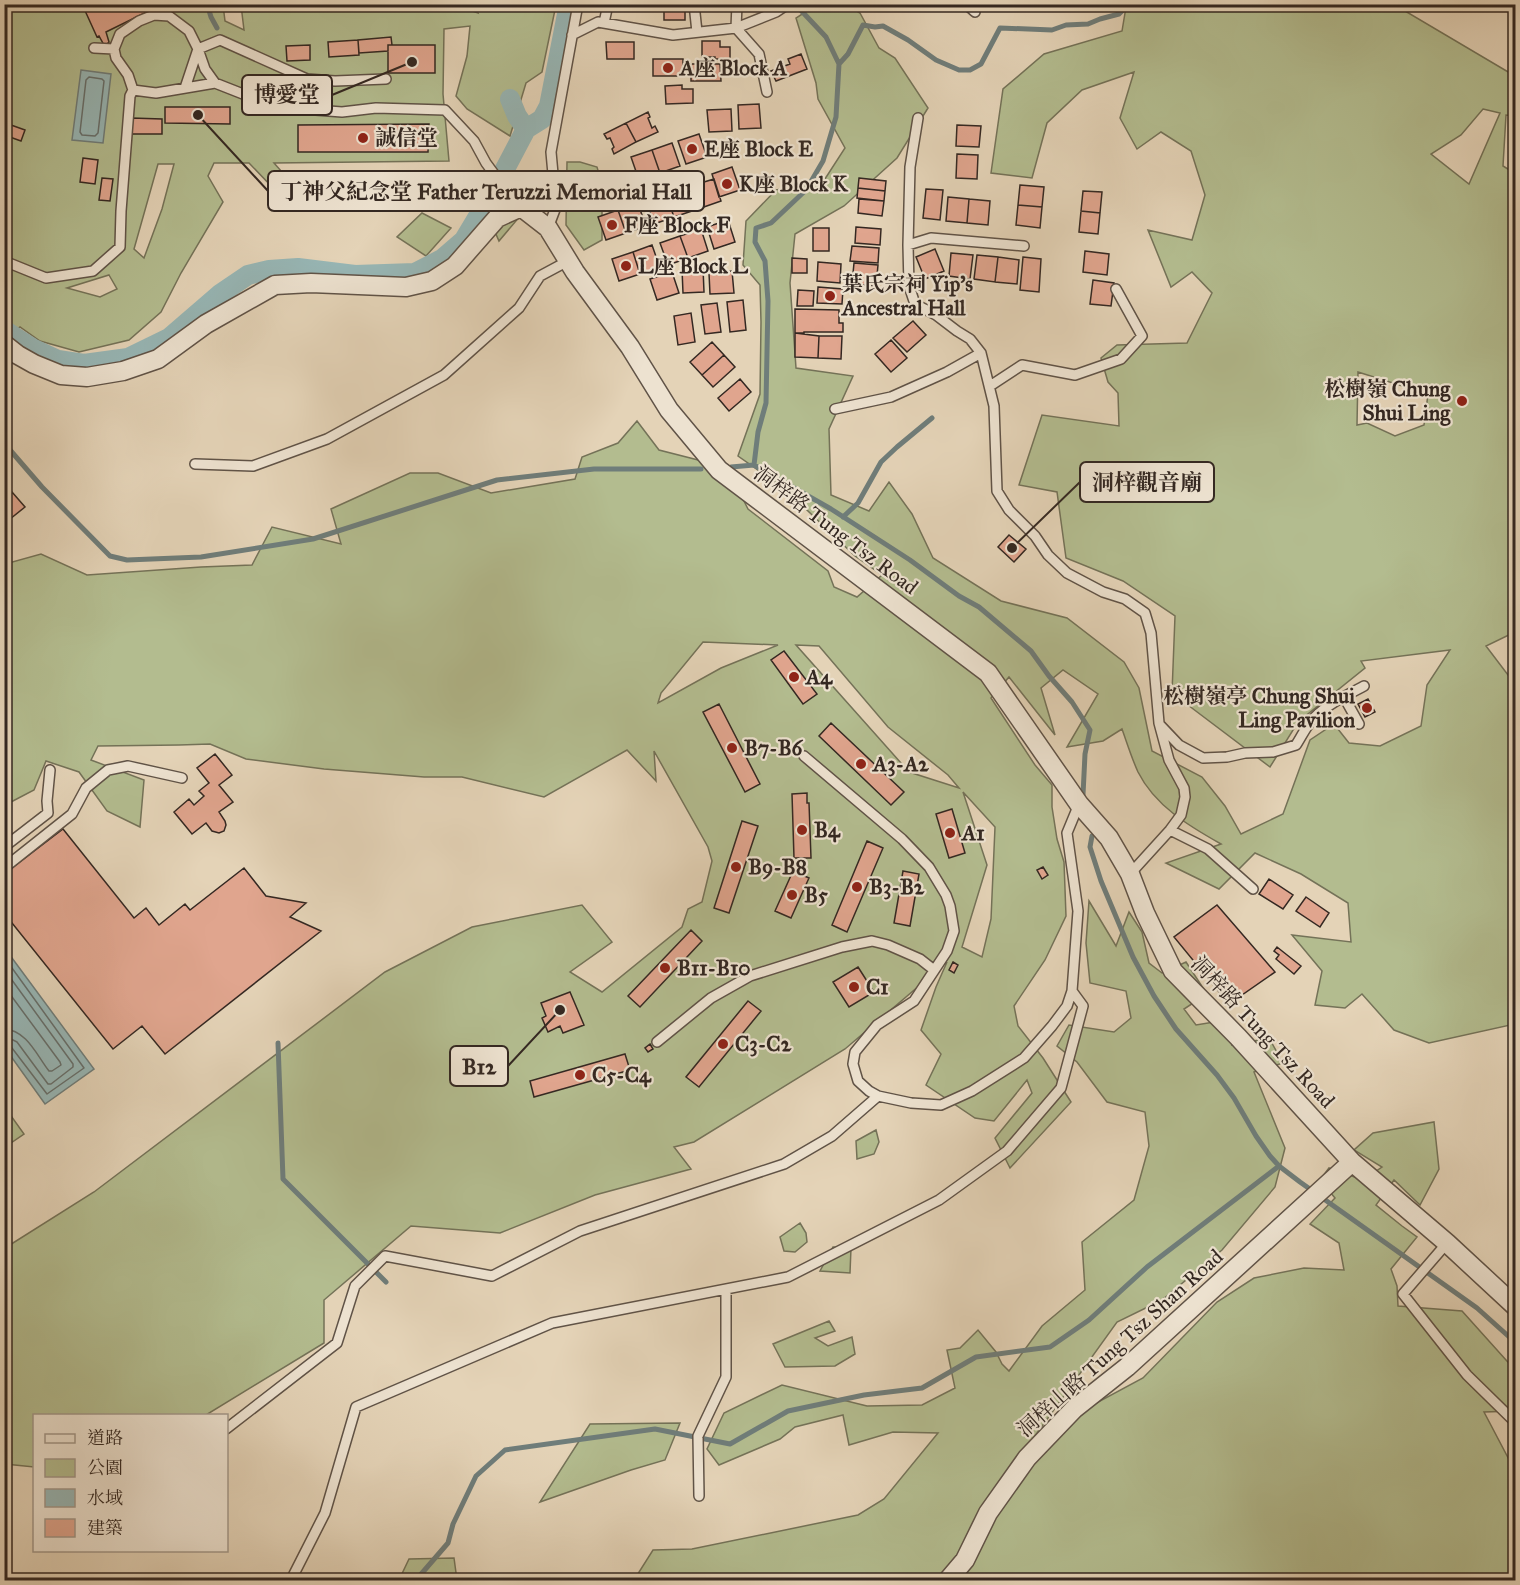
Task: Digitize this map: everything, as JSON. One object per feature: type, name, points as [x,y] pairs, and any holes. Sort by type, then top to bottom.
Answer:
[{"type":"street","name":"洞梓路 Tung Tsz Road","points":[[516,202],[548,228],[568,261],[630,347],[669,410],[719,470],[988,673],[1079,804],[1109,838],[1130,874],[1144,913],[1173,972],[1238,1036],[1352,1162],[1447,1243],[1515,1307]]},
{"type":"street","points":[[9,353],[61,375],[87,377],[123,371],[158,359],[206,324],[275,285],[311,283],[406,287],[432,280],[455,266],[497,218],[516,202]]},
{"type":"street","name":"洞梓山路 Tung Tsz Shan Road","points":[[948,1581],[965,1560],[988,1513],[1027,1458],[1074,1409],[1127,1367],[1352,1162]]},
{"type":"lane","points":[[169,16],[171,4]]},
{"type":"lane","points":[[548,228],[556,207],[551,152],[578,4]]},
{"type":"lane","points":[[604,23],[608,4]]},
{"type":"lane","points":[[694,4],[697,32]]},
{"type":"lane","points":[[737,4],[736,28],[759,54],[767,92]]},
{"type":"lane","points":[[572,35],[598,22],[673,35],[736,28],[776,12],[788,4]]},
{"type":"lane","points":[[966,4],[975,12]]},
{"type":"lane","points":[[4,261],[46,278],[93,271],[120,247],[132,90],[128,75],[116,58],[114,49],[120,34],[139,21],[154,15],[169,16],[189,32],[205,69],[215,83]]},
{"type":"lane","points":[[185,88],[198,49],[220,40],[307,79],[335,81],[386,79]]},
{"type":"lane","points":[[94,48],[114,49]]},
{"type":"lane","points":[[132,90],[156,93],[215,83],[276,107],[342,112],[376,108],[445,110],[474,141],[486,163],[516,202]]},
{"type":"lane","points":[[918,118],[910,167],[909,286],[915,304],[936,315],[970,339],[981,353],[994,406],[997,491],[1009,510],[1067,573],[1103,592],[1125,599],[1145,613],[1151,633],[1159,723],[1169,760],[1184,788],[1185,796],[1181,814],[1170,830],[1130,874]]},
{"type":"lane","points":[[908,245],[931,238],[1024,246]]},
{"type":"lane","points":[[195,464],[253,466],[327,439],[444,375],[519,308],[540,276],[568,261]]},
{"type":"lane","points":[[990,386],[1022,365],[1074,375],[1121,358],[1142,336],[1116,289]]},
{"type":"lane","points":[[835,409],[891,397],[947,372],[981,353]]},
{"type":"lane","points":[[1159,723],[1179,745],[1203,758],[1273,752],[1296,745],[1312,719],[1364,686]]},
{"type":"lane","points":[[1344,697],[1359,724]]},
{"type":"lane","points":[[804,756],[902,839],[929,867],[950,906],[954,931],[947,951],[914,1001],[877,1025],[855,1052],[853,1064],[858,1081],[869,1091],[878,1096],[911,1102],[941,1105],[972,1091],[1024,1058],[1067,1005],[1072,991],[1078,911],[1067,833],[1079,804]]},
{"type":"lane","points":[[4,868],[72,814],[86,788],[108,770],[128,766],[182,778]]},
{"type":"lane","points":[[4,847],[48,813],[50,770]]},
{"type":"lane","points":[[1170,830],[1208,849],[1253,889]]},
{"type":"lane","points":[[657,1042],[711,998],[750,976],[842,947],[872,942],[888,945],[920,959],[934,970]]},
{"type":"lane","points":[[291,1581],[325,1513],[356,1407],[552,1323],[788,1277],[939,1200],[1007,1151],[1061,1088],[1083,1006],[1072,991]]},
{"type":"lane","points":[[228,1427],[337,1343],[355,1286],[385,1256],[492,1276],[580,1231],[784,1164],[832,1136],[878,1096]]},
{"type":"lane","points":[[1447,1243],[1403,1294],[1467,1375],[1515,1424]]},
{"type":"lane","points":[[699,1496],[698,1436],[726,1377],[726,1289]]},
{"type":"green space","points":[[453,4],[478,13],[475,5],[556,5],[542,72],[526,83],[510,136],[467,109],[456,96],[467,56],[470,26],[444,29],[443,94],[449,161],[274,163],[290,181],[275,190],[249,163],[214,163],[208,176],[223,202],[161,312],[129,340],[79,352],[40,341],[20,327],[5,340],[5,5],[223,5],[225,21],[244,30],[241,5]],"holes":[[[158,164],[174,164],[162,209],[144,258],[134,249]],[[109,275],[117,289],[100,297],[67,288]]]},
{"type":"green space","points":[[1116,4],[1395,5],[1515,76],[1515,116],[1506,115],[1503,166],[1516,174],[1515,632],[1486,646],[1508,675],[1515,670],[1515,1024],[1429,1043],[1394,1030],[1362,994],[1345,1008],[1315,1005],[1322,971],[1292,935],[1351,942],[1348,903],[1301,874],[1255,853],[1219,889],[1166,863],[1221,844],[1174,814],[1154,795],[1138,772],[1122,729],[1103,741],[1067,747],[1098,694],[1063,670],[1041,688],[1055,735],[1009,677],[991,698],[1035,765],[1052,785],[1052,807],[1057,839],[1064,862],[1066,916],[1045,960],[1014,1006],[1018,1026],[1043,1058],[1071,1102],[1010,1168],[995,1138],[1032,1093],[1027,1080],[994,1121],[975,1118],[926,1085],[941,1054],[921,1030],[947,962],[845,1049],[694,1142],[674,1147],[691,1169],[595,1195],[500,1233],[411,1226],[324,1300],[324,1343],[208,1414],[33,1414],[33,1467],[5,1464],[5,1248],[94,1192],[385,972],[472,927],[582,905],[612,942],[570,972],[602,992],[682,927],[688,909],[702,902],[712,861],[708,847],[654,751],[656,781],[627,750],[544,797],[462,777],[424,777],[324,769],[246,759],[210,744],[98,746],[91,760],[144,780],[140,827],[107,811],[79,772],[46,761],[34,790],[5,804],[5,564],[41,554],[87,575],[252,565],[272,527],[341,544],[331,509],[410,473],[438,473],[491,493],[575,479],[582,457],[618,443],[637,421],[659,450],[706,462],[729,471],[748,509],[828,571],[834,587],[857,597],[882,575],[855,556],[785,489],[738,456],[760,394],[760,285],[743,265],[746,221],[776,190],[823,182],[845,148],[818,99],[816,83],[796,18],[816,5],[846,5],[860,13],[879,48],[895,58],[928,108],[897,158],[844,206],[795,234],[790,283],[796,368],[853,376],[829,429],[831,495],[869,511],[889,482],[912,514],[933,558],[1001,601],[1067,618],[1124,662],[1139,688],[1152,751],[1202,777],[1225,806],[1241,834],[1283,814],[1310,740],[1334,724],[1349,743],[1380,746],[1421,726],[1427,685],[1450,650],[1361,661],[1365,668],[1298,722],[1270,767],[1172,693],[1175,616],[1123,581],[1066,558],[1057,492],[1019,485],[1042,415],[1119,426],[1118,393],[1108,382],[1101,358],[1117,345],[1187,343],[1212,293],[1192,272],[1171,287],[1148,230],[1192,240],[1205,195],[1191,151],[1161,132],[1137,149],[1120,118],[1134,72],[1082,90],[1047,123],[1032,178],[991,173],[1003,89],[1044,54],[1122,31],[1126,7]],"holes":[[[1483,109],[1500,113],[1469,184],[1431,154],[1461,135]],[[1358,372],[1428,394],[1424,425],[1395,436],[1367,423],[1357,425]],[[703,642],[778,645],[721,668],[658,703],[661,693]],[[796,645],[819,646],[888,727],[948,775],[959,788],[909,772]],[[963,792],[995,827],[991,919],[982,957],[962,947],[987,865]]]},
{"type":"green space","points":[[567,162],[580,162],[597,167],[602,184],[602,240],[584,250],[566,225]]},
{"type":"green space","points":[[470,175],[521,215],[499,241]]},
{"type":"green space","points":[[422,213],[451,228],[426,256],[397,237]]},
{"type":"green space","points":[[1089,901],[1116,946],[1129,912],[1142,932],[1149,963],[1162,973],[1186,962],[1207,994],[1184,1009],[1196,1025],[1233,1019],[1232,1045],[1269,1038],[1283,1063],[1254,1072],[1285,1148],[1275,1187],[1222,1250],[1162,1300],[1117,1322],[1035,1436],[1143,1378],[1217,1302],[1254,1278],[1304,1268],[1344,1270],[1339,1243],[1310,1224],[1335,1198],[1320,1180],[1329,1168],[1363,1180],[1382,1167],[1354,1150],[1373,1133],[1434,1122],[1439,1169],[1420,1205],[1394,1180],[1376,1205],[1417,1237],[1391,1269],[1397,1286],[1398,1306],[1462,1311],[1515,1370],[1515,1411],[1484,1412],[1515,1471],[1515,1580],[634,1580],[653,1550],[692,1549],[858,1515],[884,1499],[938,1433],[893,1432],[849,1445],[843,1415],[795,1427],[780,1439],[719,1465],[707,1449],[724,1413],[782,1385],[867,1406],[922,1405],[955,1388],[947,1350],[960,1348],[978,1330],[1009,1371],[1042,1326],[1085,1290],[1082,1242],[1134,1200],[1149,1146],[1145,1112],[1107,1102],[1077,1062],[1057,1046],[1069,1025],[1114,1032],[1131,1018],[1126,991],[1090,983],[1086,943]]},
{"type":"green space","points":[[4,1106],[24,1134],[5,1147],[4,1147]]},
{"type":"green space","points":[[876,1130],[879,1142],[874,1154],[857,1159],[856,1141]]},
{"type":"green space","points":[[800,1223],[806,1233],[807,1242],[795,1252],[784,1251],[780,1237]]},
{"type":"green space","points":[[833,1247],[851,1248],[850,1273],[820,1271]]},
{"type":"green space","points":[[829,1321],[835,1331],[815,1338],[828,1346],[852,1337],[855,1354],[835,1366],[785,1367],[773,1344]]},
{"type":"green space","points":[[680,1423],[665,1460],[540,1502],[590,1424]]},
{"type":"green space","points":[[454,1558],[457,1580],[399,1580],[409,1559]]},
{"type":"water","points":[[81,70],[111,74],[103,143],[72,140]]},
{"type":"water","points":[[12,958],[94,1069],[45,1104],[5,1048],[5,963]]},
{"type":"building","points":[[82,4],[158,4],[159,6],[106,32],[109,42],[104,45],[99,36],[97,37]]},
{"type":"building","points":[[620,4],[641,4],[641,10],[620,10]]},
{"type":"building","points":[[664,4],[685,4],[685,20],[664,20]]},
{"type":"building","points":[[391,37],[392,45],[388,45],[388,51],[359,53],[358,40]]},
{"type":"building","points":[[358,40],[359,55],[329,57],[328,42]]},
{"type":"building","points":[[702,41],[720,41],[720,47],[730,47],[730,59],[702,57]]},
{"type":"building","points":[[606,42],[634,42],[634,59],[607,59]]},
{"type":"building","points":[[310,45],[310,60],[287,61],[286,46]]},
{"type":"building","points":[[388,45],[435,45],[435,73],[388,73]]},
{"type":"building","points":[[801,54],[807,69],[776,81],[771,71],[790,64],[788,59]]},
{"type":"building","name":"A座 Block A","points":[[653,59],[683,59],[683,76],[653,76]]},
{"type":"building","points":[[691,64],[720,64],[721,81],[691,81]]},
{"type":"building","points":[[682,85],[682,89],[693,89],[693,103],[666,104],[665,86]]},
{"type":"building","points":[[759,104],[761,128],[739,129],[738,105]]},
{"type":"building","points":[[165,107],[230,107],[230,124],[165,123]]},
{"type":"building","points":[[731,109],[732,131],[709,132],[707,110]]},
{"type":"building","points":[[648,112],[652,128],[655,126],[658,132],[636,142],[626,123]]},
{"type":"building","points":[[131,118],[162,119],[162,134],[131,134]]},
{"type":"building","points":[[626,123],[636,142],[614,154],[610,138],[607,139],[604,134]]},
{"type":"building","name":"誠信堂","points":[[429,124],[428,152],[298,152],[298,125]]},
{"type":"building","points":[[11,125],[25,130],[21,141],[7,136]]},
{"type":"building","points":[[957,125],[981,126],[979,147],[956,146]]},
{"type":"building","name":"E座 Block E","points":[[699,134],[707,157],[686,164],[678,141]]},
{"type":"building","points":[[672,143],[680,166],[660,173],[652,150]]},
{"type":"building","points":[[652,150],[660,173],[639,180],[631,157]]},
{"type":"building","points":[[957,154],[978,155],[977,179],[956,178]]},
{"type":"building","points":[[83,158],[98,160],[95,184],[80,182]]},
{"type":"building","name":"K座 Block K","points":[[732,167],[740,190],[719,197],[712,174]]},
{"type":"building","points":[[102,178],[113,179],[110,201],[99,200]]},
{"type":"building","points":[[859,178],[886,181],[885,191],[858,188]]},
{"type":"building","points":[[714,179],[721,201],[701,208],[694,185]]},
{"type":"building","points":[[1020,185],[1044,187],[1042,207],[1018,205]]},
{"type":"building","points":[[687,188],[695,210],[674,217],[666,194]]},
{"type":"building","points":[[858,188],[885,191],[884,201],[857,198]]},
{"type":"building","points":[[926,189],[943,190],[940,220],[923,218]]},
{"type":"building","points":[[1083,191],[1102,192],[1100,213],[1081,211]]},
{"type":"building","points":[[666,194],[674,217],[654,224],[646,201]]},
{"type":"building","points":[[948,197],[969,199],[967,223],[946,221]]},
{"type":"building","points":[[859,199],[884,201],[882,216],[858,213]]},
{"type":"building","points":[[969,199],[990,201],[988,225],[967,223]]},
{"type":"building","points":[[638,204],[646,226],[626,233],[618,210]]},
{"type":"building","points":[[1018,205],[1042,207],[1040,228],[1016,225]]},
{"type":"building","name":"F座 Block F","points":[[618,210],[626,233],[606,240],[598,217]]},
{"type":"building","points":[[1081,211],[1100,213],[1098,234],[1079,232]]},
{"type":"building","points":[[728,220],[735,242],[714,249],[707,227]]},
{"type":"building","points":[[856,227],[881,229],[880,245],[855,243]]},
{"type":"building","points":[[813,228],[829,228],[829,251],[813,251]]},
{"type":"building","points":[[701,229],[708,251],[688,258],[680,236]]},
{"type":"building","points":[[680,236],[688,258],[668,265],[660,243]]},
{"type":"building","points":[[652,245],[660,268],[640,274],[633,252]]},
{"type":"building","points":[[852,246],[879,248],[878,263],[850,261]]},
{"type":"building","points":[[935,249],[944,271],[925,279],[916,257]]},
{"type":"building","points":[[1085,251],[1109,254],[1107,275],[1083,272]]},
{"type":"building","name":"L座 Block L","points":[[633,252],[640,274],[619,281],[612,259]]},
{"type":"building","points":[[951,253],[973,255],[970,279],[949,276]]},
{"type":"building","points":[[977,255],[998,257],[995,282],[974,279]]},
{"type":"building","points":[[998,257],[1019,260],[1017,284],[995,282]]},
{"type":"building","points":[[1023,257],[1041,259],[1039,292],[1020,290]]},
{"type":"building","points":[[792,258],[807,259],[807,273],[792,273]]},
{"type":"building","points":[[818,262],[841,264],[840,283],[817,281]]},
{"type":"building","points":[[854,263],[878,265],[876,286],[852,284]]},
{"type":"building","points":[[703,268],[704,292],[683,293],[682,269]]},
{"type":"building","points":[[732,271],[734,293],[710,294],[709,273]]},
{"type":"building","points":[[672,272],[679,293],[657,300],[650,279]]},
{"type":"building","points":[[1093,280],[1114,283],[1111,306],[1090,304]]},
{"type":"building","name":"葉氏宗祠 Yip's Ancestral Hall","points":[[818,287],[843,289],[842,304],[817,303]]},
{"type":"building","points":[[798,290],[814,291],[813,306],[797,306]]},
{"type":"building","points":[[743,300],[746,330],[730,332],[727,302]]},
{"type":"building","points":[[717,303],[721,332],[705,334],[701,305]]},
{"type":"building","points":[[795,309],[839,310],[839,323],[843,323],[843,332],[795,333]]},
{"type":"building","points":[[691,313],[695,342],[678,345],[674,316]]},
{"type":"building","points":[[913,321],[926,335],[907,352],[893,338]]},
{"type":"building","points":[[795,333],[819,336],[818,358],[795,357]]},
{"type":"building","points":[[819,336],[842,336],[841,359],[818,358]]},
{"type":"building","points":[[891,340],[907,358],[891,372],[875,354]]},
{"type":"building","points":[[712,342],[724,355],[702,375],[690,362]]},
{"type":"building","points":[[724,355],[735,367],[713,387],[702,375]]},
{"type":"building","points":[[740,379],[751,392],[729,411],[718,398]]},
{"type":"building","points":[[4,481],[12,492],[4,498]]},
{"type":"building","points":[[12,492],[25,507],[5,523],[4,498]]},
{"type":"building","points":[[1009,535],[1026,549],[1014,562],[998,547]]},
{"type":"building","name":"A4","points":[[784,651],[817,694],[803,704],[771,660]]},
{"type":"building","name":"松樹嶺亭 Chung Shui Ling Pavilion","points":[[1368,699],[1375,712],[1365,717],[1358,704]]},
{"type":"building","name":"B7-B6","points":[[719,704],[760,784],[745,792],[703,712]]},
{"type":"building","name":"A3-A2","points":[[831,723],[904,792],[891,805],[819,736]]},
{"type":"building","points":[[215,754],[232,775],[219,785],[233,802],[219,812],[225,821],[224,831],[219,833],[212,831],[206,823],[192,834],[174,812],[189,799],[194,805],[204,796],[199,791],[209,783],[197,768]]},
{"type":"building","name":"B4","points":[[807,793],[811,858],[794,858],[792,794]]},
{"type":"building","name":"A1","points":[[952,809],[965,853],[949,858],[936,814]]},
{"type":"building","name":"B9-B8","points":[[742,821],[758,826],[729,913],[714,908]]},
{"type":"building","points":[[63,829],[134,918],[146,908],[159,925],[185,904],[190,910],[244,868],[266,896],[306,903],[290,917],[321,931],[165,1054],[142,1026],[113,1049],[4,913],[4,874]]},
{"type":"building","name":"B3-B2","points":[[867,841],[883,848],[847,932],[832,925]]},
{"type":"building","points":[[1043,867],[1048,875],[1042,879],[1037,870]]},
{"type":"building","name":"B5","points":[[793,871],[809,878],[791,918],[775,911]]},
{"type":"building","points":[[903,871],[919,874],[910,926],[894,923]]},
{"type":"building","points":[[1269,879],[1293,895],[1283,909],[1259,894]]},
{"type":"building","points":[[1306,897],[1329,913],[1320,927],[1296,911]]},
{"type":"building","points":[[1217,905],[1275,972],[1229,1004],[1174,937]]},
{"type":"building","name":"B11-B10","points":[[691,930],[702,941],[640,1007],[628,996]]},
{"type":"building","points":[[1277,947],[1301,966],[1294,974],[1276,959],[1279,955],[1274,951]]},
{"type":"building","points":[[953,962],[958,965],[954,973],[949,970]]},
{"type":"building","name":"C1","points":[[858,967],[874,992],[849,1007],[833,982]]},
{"type":"building","points":[[570,992],[584,1025],[563,1033],[560,1026],[548,1032],[542,1018],[546,1016],[541,1003]]},
{"type":"building","name":"C3-C2","points":[[748,1001],[761,1011],[699,1087],[686,1077]]},
{"type":"building","points":[[650,1044],[653,1049],[648,1052],[645,1048]]},
{"type":"building","name":"C5-C4","points":[[625,1054],[630,1070],[534,1097],[530,1081]]},
{"type":"waterway","points":[[207,4],[217,28]]},
{"type":"waterway","points":[[4,330],[32,348],[58,360],[84,364],[128,358],[169,338],[220,294],[248,275],[269,270],[298,268],[355,275],[415,273],[442,259],[464,240],[494,190],[526,129],[542,119],[549,106],[569,4]]},
{"type":"waterway","points":[[754,465],[758,432],[766,403],[768,301],[765,261],[755,242],[756,228],[771,223],[806,190],[823,161],[836,117],[839,64],[826,37],[795,4]]},
{"type":"waterway","points":[[839,64],[848,54],[863,25],[883,26],[936,60],[959,70],[970,70],[981,64],[1000,28],[1052,30],[1066,25],[1088,24],[1119,14],[1129,4]]},
{"type":"waterway","points":[[510,99],[517,116],[526,129]]},
{"type":"waterway","points":[[843,517],[858,503],[881,462],[932,418]]},
{"type":"waterway","points":[[4,443],[42,487],[110,556],[127,560],[201,557],[313,539],[497,480],[594,469],[701,469]]},
{"type":"waterway","points":[[731,467],[754,465],[831,509],[910,560],[959,596],[979,607],[1031,651],[1072,702],[1090,730],[1085,754],[1083,795]]},
{"type":"waterway","points":[[1092,836],[1090,847],[1101,881],[1133,957],[1154,996],[1176,1029],[1234,1098],[1270,1156],[1300,1182],[1477,1308],[1516,1343]]},
{"type":"waterway","points":[[278,1043],[283,1179],[386,1282]]},
{"type":"waterway","points":[[416,1580],[448,1543],[453,1524],[476,1476],[505,1450],[655,1429],[730,1444],[788,1411],[864,1395],[922,1388],[976,1357],[1050,1347],[1089,1320],[1147,1267],[1279,1166]]},
{"type":"place","name":"博愛堂","points":[[412,62]]},
{"type":"place","name":"A座 Block A","points":[[668,68]]},
{"type":"place","name":"丁神父紀念堂 Father Teruzzi Memorial Hall","points":[[198,115]]},
{"type":"place","name":"誠信堂","points":[[363,138]]},
{"type":"place","name":"E座 Block E","points":[[692,149]]},
{"type":"place","name":"K座 Block K","points":[[727,184]]},
{"type":"place","name":"F座 Block F","points":[[612,225]]},
{"type":"place","name":"L座 Block L","points":[[626,266]]},
{"type":"place","name":"葉氏宗祠 Yip's Ancestral Hall","points":[[830,296]]},
{"type":"place","name":"松樹嶺 Chung Shui Ling","points":[[1462,401]]},
{"type":"place","name":"洞梓觀音廟","points":[[1012,548]]},
{"type":"place","name":"A4","points":[[794,677]]},
{"type":"place","name":"松樹嶺亭 Chung Shui Ling Pavilion","points":[[1367,708]]},
{"type":"place","name":"B7-B6","points":[[732,748]]},
{"type":"place","name":"A3-A2","points":[[861,764]]},
{"type":"place","name":"B4","points":[[802,830]]},
{"type":"place","name":"A1","points":[[950,833]]},
{"type":"place","name":"B9-B8","points":[[736,867]]},
{"type":"place","name":"B3-B2","points":[[857,887]]},
{"type":"place","name":"B5","points":[[792,895]]},
{"type":"place","name":"B11-B10","points":[[665,968]]},
{"type":"place","name":"C1","points":[[854,987]]},
{"type":"place","name":"B12","points":[[560,1010]]},
{"type":"place","name":"C3-C2","points":[[723,1044]]},
{"type":"place","name":"C5-C4","points":[[580,1075]]}]
